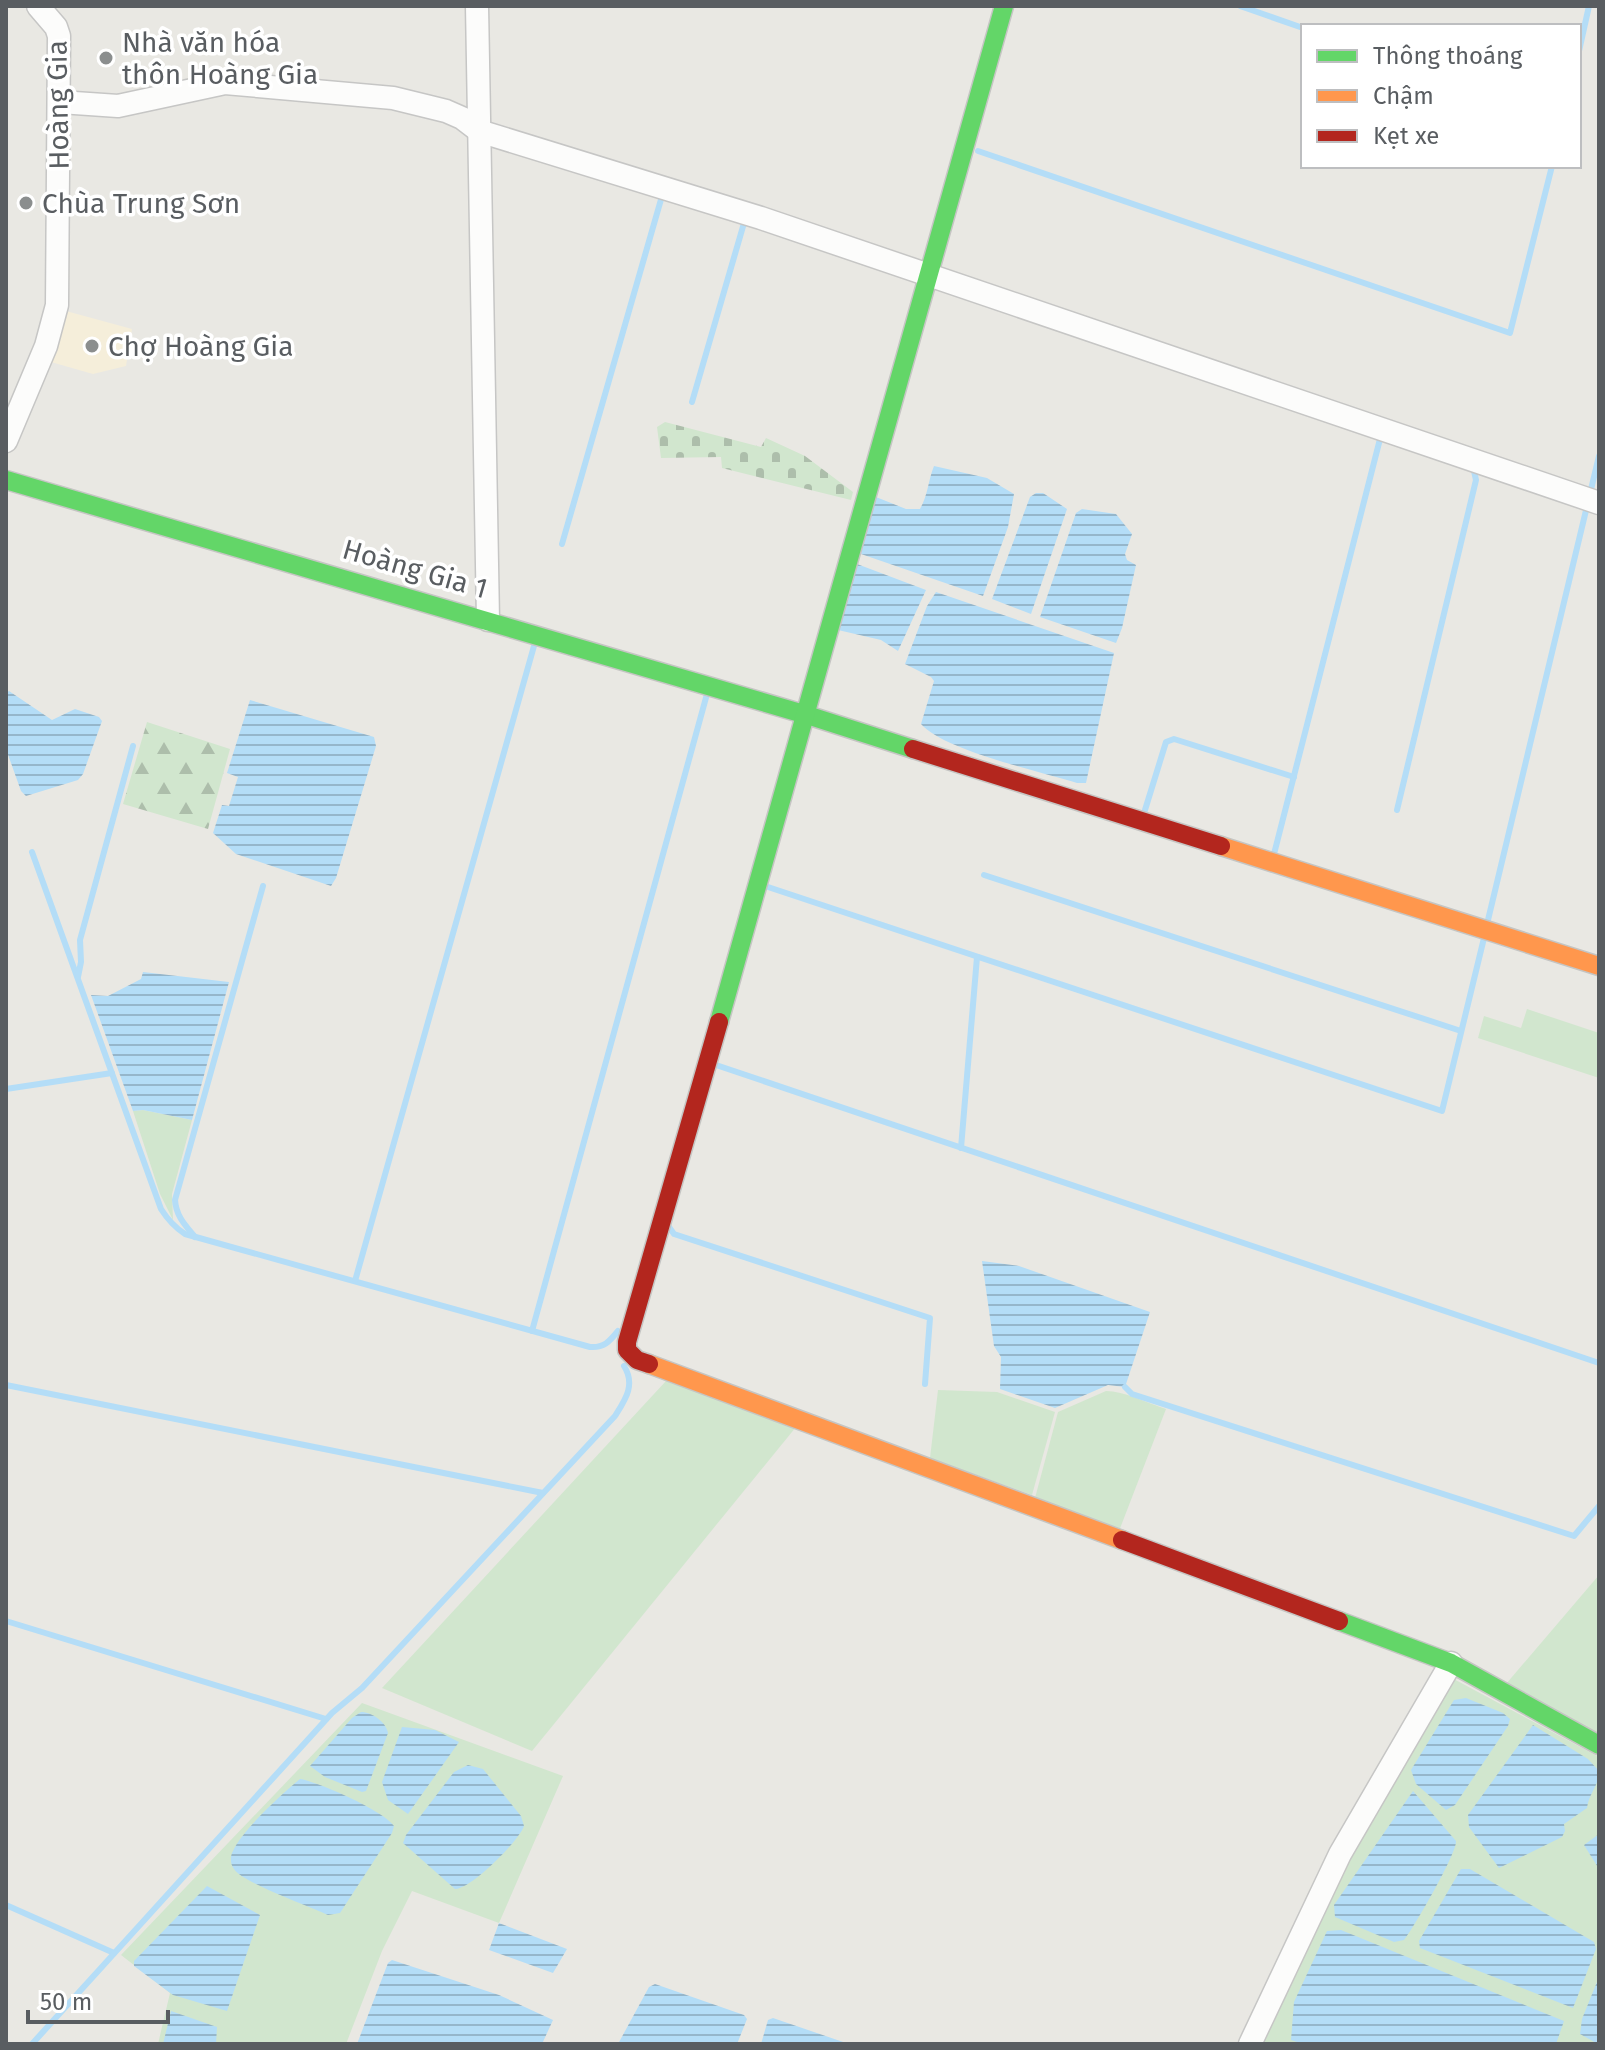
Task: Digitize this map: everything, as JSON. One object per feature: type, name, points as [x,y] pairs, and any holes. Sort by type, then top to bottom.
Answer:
[{"type":"street","name":"Hoàng Gia","points":[[6,441],[46,346],[57,305],[59,36],[56,27],[38,6]]},
{"type":"street","points":[[477,6],[488,620]]},
{"type":"street","points":[[1004,6],[627,1350],[631,1356],[1451,1663],[1599,1745]]},
{"type":"street","points":[[60,102],[118,106],[225,83],[393,98],[446,111],[479,131],[731,208],[1599,503]]},
{"type":"street","name":"Hoàng Gia 1","points":[[6,480],[807,715],[1599,966]]},
{"type":"street","points":[[1250,2044],[1340,1854],[1451,1663]]},
{"type":"shaded area","name":"Chợ Hoàng Gia","points":[[66,311],[132,329],[126,366],[93,374],[51,362]]},
{"type":"green space","points":[[665,422],[761,447],[766,438],[805,456],[853,492],[851,500],[722,468],[721,457],[661,458],[657,427]]},
{"type":"green space","points":[[147,722],[230,749],[208,829],[123,804]]},
{"type":"green space","points":[[1527,1009],[1599,1033],[1599,1078],[1478,1038],[1484,1016],[1521,1028]]},
{"type":"green space","points":[[143,1110],[192,1120],[172,1194],[173,1220],[160,1194],[133,1111]]},
{"type":"green space","points":[[666,1381],[796,1427],[532,1751],[382,1688]]},
{"type":"green space","points":[[938,1390],[997,1392],[1055,1412],[1032,1495],[930,1458]]},
{"type":"green space","points":[[1106,1391],[1128,1395],[1166,1409],[1119,1531],[1035,1498],[1058,1412]]},
{"type":"green space","points":[[1599,1575],[1599,1737],[1506,1684]]},
{"type":"green space","points":[[1450,1677],[1599,1757],[1599,2044],[1255,2044],[1346,1855]]},
{"type":"green space","points":[[362,1703],[563,1776],[499,1923],[412,1891],[382,1951],[346,2044],[158,2044],[170,1993],[121,1955]]},
{"type":"water","points":[[934,466],[987,478],[1014,494],[1008,527],[983,596],[861,554],[876,497],[906,509],[920,509]]},
{"type":"water","points":[[1043,493],[1067,509],[1031,614],[992,599],[1030,497]]},
{"type":"water","points":[[1082,509],[1116,514],[1132,534],[1125,554],[1127,560],[1136,565],[1116,643],[1040,617],[1076,513]]},
{"type":"water","points":[[857,564],[926,590],[898,651],[881,640],[838,630]]},
{"type":"water","points":[[936,592],[1114,653],[1086,783],[1077,783],[971,751],[933,734],[921,724],[934,681],[905,664],[927,606]]},
{"type":"water","points":[[9,691],[52,720],[75,709],[99,717],[102,721],[78,780],[26,796],[21,791],[6,749],[6,693]]},
{"type":"water","points":[[250,700],[374,737],[376,746],[331,886],[236,854],[213,833],[222,805],[229,806],[238,777],[227,773]]},
{"type":"water","points":[[143,972],[229,982],[192,1120],[143,1110],[133,1111],[91,995],[108,996],[141,979]]},
{"type":"water","points":[[982,1261],[1019,1266],[1150,1312],[1125,1387],[1108,1385],[1055,1408],[1000,1389],[1001,1357],[994,1346]]},
{"type":"water","points":[[1466,1698],[1510,1719],[1455,1805],[1446,1810],[1416,1784],[1411,1770],[1454,1700]]},
{"type":"water","points":[[361,1712],[378,1718],[388,1733],[366,1791],[362,1792],[325,1777],[310,1766],[352,1718]]},
{"type":"water","points":[[1533,1725],[1588,1759],[1599,1771],[1599,1776],[1587,1808],[1564,1824],[1562,1837],[1499,1868],[1469,1827],[1468,1815]]},
{"type":"water","points":[[402,1727],[435,1730],[459,1742],[408,1814],[388,1800],[382,1782]]},
{"type":"water","points":[[468,1765],[483,1769],[521,1816],[524,1826],[493,1864],[471,1882],[455,1889],[403,1843],[454,1772]]},
{"type":"water","points":[[300,1779],[350,1798],[394,1826],[340,1913],[328,1915],[277,1894],[240,1875],[232,1865],[232,1853],[245,1833]]},
{"type":"water","points":[[1413,1791],[1456,1841],[1443,1874],[1416,1921],[1404,1940],[1394,1942],[1335,1917],[1334,1905]]},
{"type":"water","points":[[1599,1834],[1599,1869],[1584,1845]]},
{"type":"water","points":[[1461,1869],[1470,1869],[1594,1942],[1596,1949],[1573,2008],[1420,1948],[1419,1941]]},
{"type":"water","points":[[207,1886],[260,1915],[227,2011],[173,1995],[134,1966],[134,1961]]},
{"type":"water","points":[[499,1923],[567,1949],[553,1973],[489,1950]]},
{"type":"water","points":[[1341,1930],[1564,2021],[1556,2044],[1303,2044],[1291,2040],[1294,2002],[1327,1931]]},
{"type":"water","points":[[392,1960],[499,1995],[553,2020],[542,2044],[357,2044],[388,1963]]},
{"type":"water","points":[[1599,1977],[1598,2044],[1580,2034],[1582,2019]]},
{"type":"water","points":[[655,1984],[744,2015],[747,2019],[737,2044],[618,2044],[649,1987]]},
{"type":"water","points":[[171,2011],[217,2027],[216,2044],[163,2044]]},
{"type":"water","points":[[773,2018],[849,2044],[761,2044],[768,2020]]},
{"type":"waterway","points":[[1240,6],[1301,27]]},
{"type":"waterway","points":[[1581,42],[1589,6]]},
{"type":"waterway","points":[[978,151],[1510,333],[1551,168]]},
{"type":"waterway","points":[[562,544],[662,196]]},
{"type":"waterway","points":[[692,402],[744,223]]},
{"type":"waterway","points":[[1274,854],[1380,439]]},
{"type":"waterway","points":[[1488,920],[1599,456]]},
{"type":"waterway","points":[[1397,810],[1476,480],[1474,471]]},
{"type":"waterway","points":[[355,1281],[534,646]]},
{"type":"waterway","points":[[532,1331],[707,694]]},
{"type":"waterway","points":[[1145,810],[1166,742],[1174,739],[1294,777]]},
{"type":"waterway","points":[[78,977],[80,940],[133,746]]},
{"type":"waterway","points":[[32,852],[161,1209],[178,1229],[185,1234],[590,1347],[606,1344],[618,1331]]},
{"type":"waterway","points":[[984,875],[1461,1031]]},
{"type":"waterway","points":[[195,1237],[179,1216],[175,1200],[263,886]]},
{"type":"waterway","points":[[768,887],[1442,1111],[1484,938]]},
{"type":"waterway","points":[[961,1148],[977,957]]},
{"type":"waterway","points":[[716,1065],[1599,1363]]},
{"type":"waterway","points":[[6,1089],[112,1073]]},
{"type":"waterway","points":[[669,1227],[674,1234],[930,1318],[925,1384]]},
{"type":"waterway","points":[[32,2044],[332,1713],[362,1688],[615,1416],[629,1386],[624,1366]]},
{"type":"waterway","points":[[6,1385],[543,1493]]},
{"type":"waterway","points":[[1125,1387],[1132,1394],[1574,1536],[1599,1506]]},
{"type":"waterway","points":[[6,1621],[326,1719]]},
{"type":"waterway","points":[[6,1905],[114,1953]]},
{"type":"traffic: fast","points":[[719,1022],[1004,6]]},
{"type":"traffic: fast","points":[[6,480],[807,715],[913,749]]},
{"type":"traffic: fast","points":[[1339,1621],[1451,1663],[1599,1745]]},
{"type":"traffic: slow","points":[[1221,846],[1599,966]]},
{"type":"traffic: slow","points":[[649,1364],[1122,1540]]},
{"type":"traffic: jam","points":[[913,749],[1221,846]]},
{"type":"traffic: jam","points":[[649,1364],[637,1360],[627,1350],[627,1342],[719,1022]]},
{"type":"traffic: jam","points":[[1122,1540],[1339,1621]]},
{"type":"place","name":"Nhà văn hóa thôn Hoàng Gia","points":[[106,58]]},
{"type":"place","name":"Chùa Trung Sơn","points":[[26,203]]},
{"type":"place","name":"Chợ Hoàng Gia","points":[[92,346]]}]
